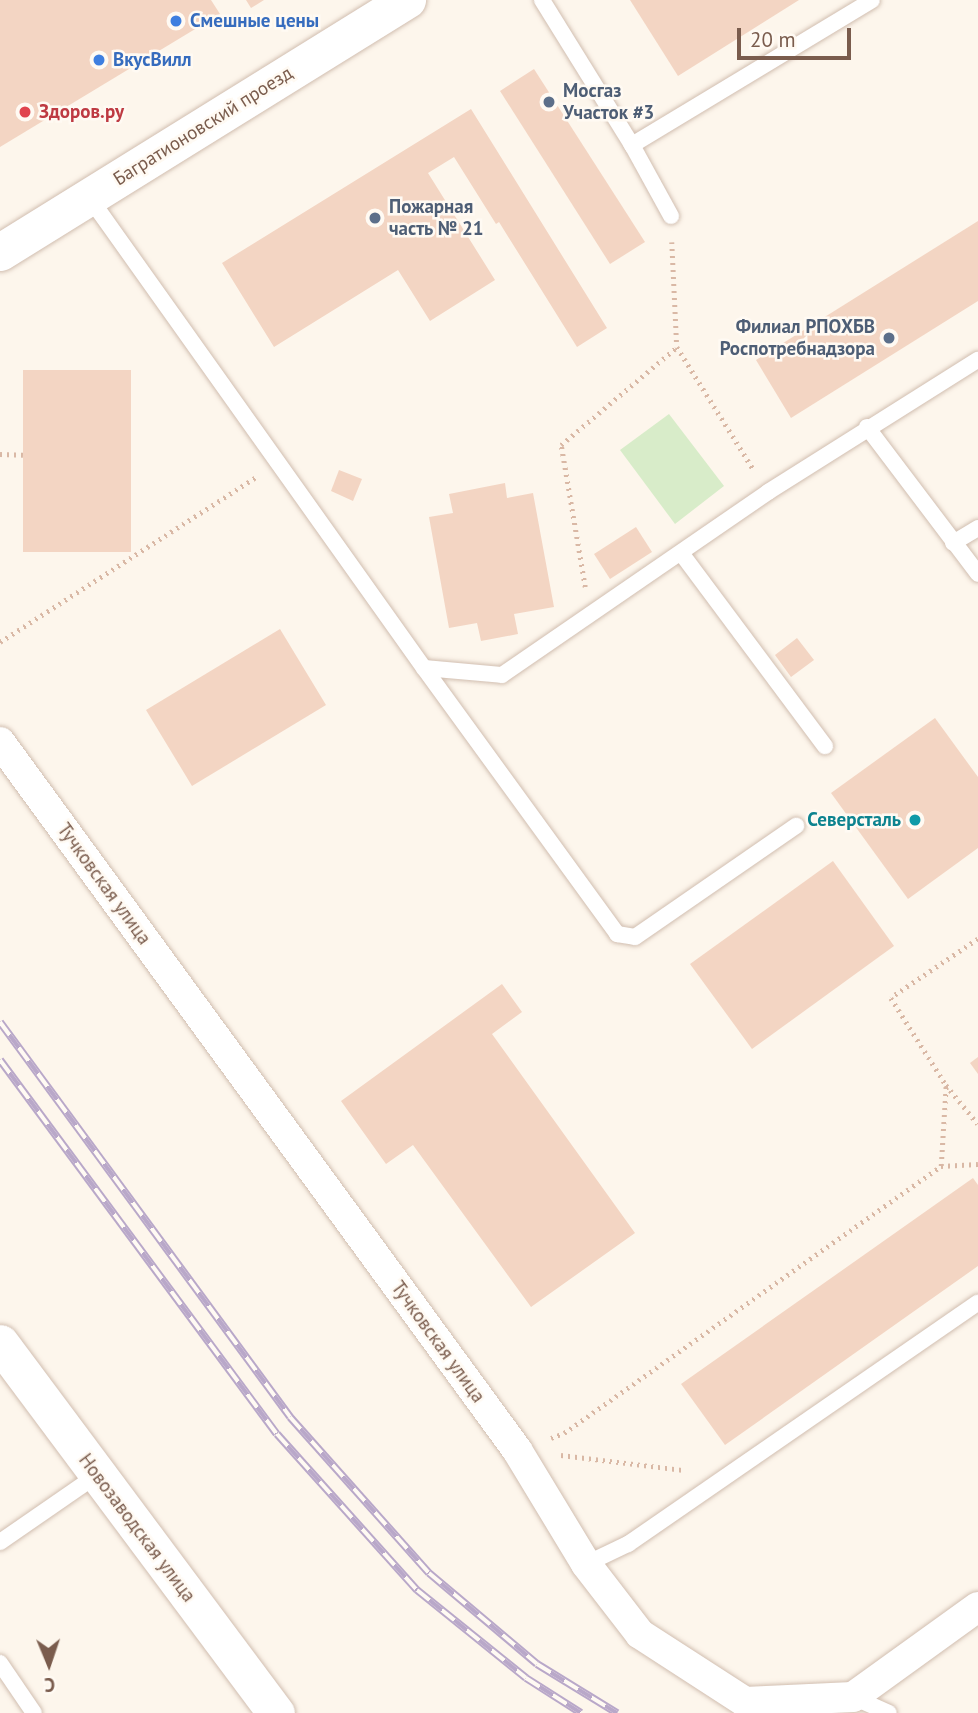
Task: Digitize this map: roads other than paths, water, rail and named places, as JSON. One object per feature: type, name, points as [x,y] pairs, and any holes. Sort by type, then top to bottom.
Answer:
[{"type":"street","name":"Багратионовский проезд","points":[[0,252],[404,1]]},
{"type":"street","name":"Тучковская улица","points":[[0,742],[517,1450],[586,1564],[640,1634],[746,1702],[853,1697]]},
{"type":"street","name":"Новозаводская улица","points":[[0,1343],[276,1713]]},
{"type":"street","points":[[853,1697],[978,1607]]},
{"type":"lane","points":[[542,0],[632,145],[671,216]]},
{"type":"lane","points":[[632,145],[872,0]]},
{"type":"lane","points":[[89,197],[617,934],[635,937],[796,826]]},
{"type":"lane","points":[[424,668],[502,675],[768,492],[867,427],[978,360]]},
{"type":"lane","points":[[867,427],[978,574]]},
{"type":"lane","points":[[954,543],[978,528]]},
{"type":"lane","points":[[681,553],[825,746]]},
{"type":"lane","points":[[586,1564],[628,1544],[978,1303]]},
{"type":"lane","points":[[0,1542],[97,1475]]},
{"type":"lane","points":[[0,1663],[34,1713]]},
{"type":"lane","points":[[853,1697],[889,1713]]},
{"type":"railway","points":[[0,1022],[290,1417],[429,1573],[537,1664],[617,1713]]},
{"type":"railway","points":[[0,1060],[277,1434],[417,1590],[526,1678],[581,1713]]},
{"type":"place","name":"Смешные цены","points":[[176,21]]},
{"type":"place","name":"ВкусВилл","points":[[99,60]]},
{"type":"place","name":"Мосгаз Участок #3","points":[[549,102]]},
{"type":"place","name":"Здоров.ру","points":[[25,112]]},
{"type":"place","name":"Пожарная часть № 21","points":[[375,218]]},
{"type":"place","name":"Филиал РПОХБВ Роспотребнадзора","points":[[889,338]]},
{"type":"place","name":"Северсталь","points":[[915,820]]}]
